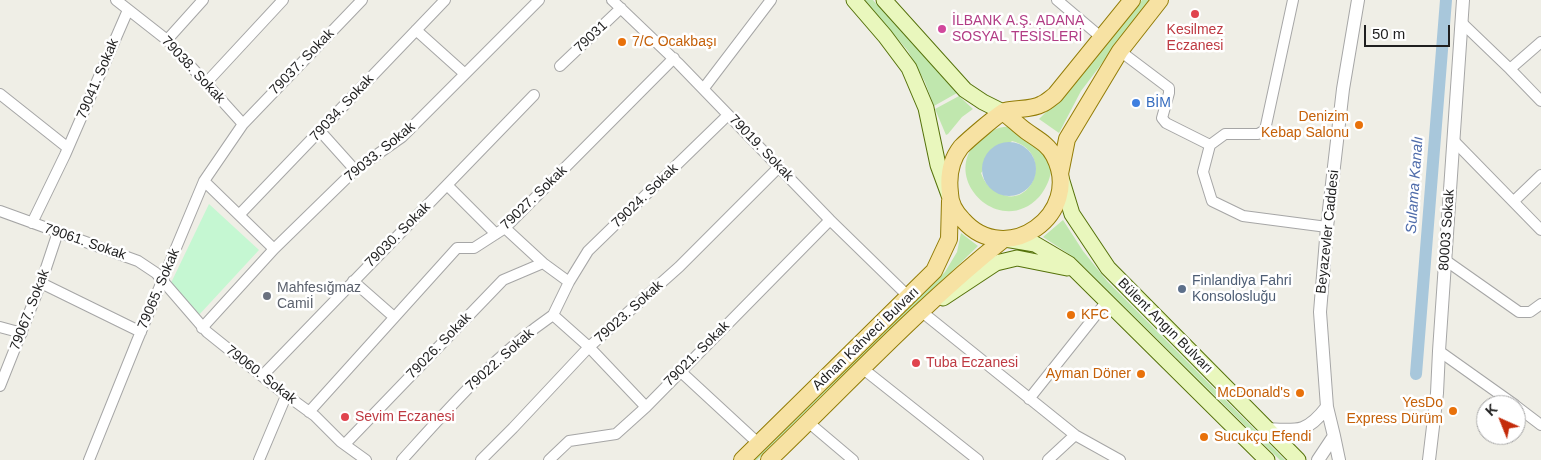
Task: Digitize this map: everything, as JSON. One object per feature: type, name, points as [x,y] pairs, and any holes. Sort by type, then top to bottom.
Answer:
[{"type":"main road","points":[[854,0],[909,68],[926,108],[938,165],[957,214],[969,227],[986,236],[1004,239],[1024,236],[1040,226],[1053,212],[1060,194],[1060,174],[1067,139],[1120,51],[1160,0]]},
{"type":"main road","points":[[884,0],[966,90],[983,102],[1003,112],[1026,131],[1042,141],[1054,156],[1060,174]]},
{"type":"main road","points":[[950,197],[948,180],[952,162],[962,147],[1003,112],[1041,105],[1055,95],[1132,0]]},
{"type":"main road","name":"Bülent Angın Bulvarı","points":[[1060,174],[1072,214],[1108,268],[1298,460]]},
{"type":"main road","name":"Adnan Kahveci Bulvarı","points":[[742,460],[934,271],[949,239],[950,197]]},
{"type":"main road","name":"Adnan Kahveci Bulvarı","points":[[769,460],[862,368],[978,260],[1004,239]]},
{"type":"main road","name":"Bülent Angın Bulvarı","points":[[1004,239],[1035,244],[1069,264],[1267,460]]},
{"type":"main road","points":[[922,312],[996,263],[1017,258],[1076,270]]},
{"type":"street","name":"79038. Sokak","points":[[116,0],[167,40],[243,124]]},
{"type":"street","points":[[167,40],[204,0]]},
{"type":"street","points":[[206,83],[283,0]]},
{"type":"street","name":"79037. Sokak","points":[[243,124],[362,0]]},
{"type":"street","name":"79034. Sokak","points":[[239,215],[445,0]]},
{"type":"street","name":"79033. Sokak","points":[[202,328],[274,249],[354,170],[402,137],[539,0]]},
{"type":"street","name":"79019. Sokak","points":[[612,0],[674,58],[830,220],[909,297]]},
{"type":"street","points":[[704,88],[771,0]]},
{"type":"street","points":[[1057,0],[1069,4],[1102,38]]},
{"type":"street","points":[[1293,0],[1265,130],[1258,134],[1224,134],[1210,145],[1203,172],[1212,201],[1243,216],[1327,227]]},
{"type":"street","name":"Beyazevler Caddesi","points":[[1339,460],[1328,407],[1320,312],[1327,227],[1343,89],[1358,0]]},
{"type":"street","name":"80003 Sokak","points":[[1429,460],[1437,393],[1438,350],[1463,0]]},
{"type":"street","name":"79031","points":[[560,66],[621,8]]},
{"type":"street","name":"79041. Sokak","points":[[32,223],[68,148],[128,10]]},
{"type":"street","points":[[1461,22],[1541,102]]},
{"type":"street","points":[[416,30],[464,74]]},
{"type":"street","points":[[1510,69],[1541,42]]},
{"type":"street","points":[[1120,51],[1169,88],[1162,112],[1162,118],[1166,123],[1210,145]]},
{"type":"street","name":"79027. Sokak","points":[[309,412],[457,248],[474,248],[500,231],[674,58]]},
{"type":"street","points":[[0,94],[68,148]]},
{"type":"street","name":"79030. Sokak","points":[[262,376],[534,95]]},
{"type":"street","name":"79024. Sokak","points":[[553,315],[569,282],[588,251],[728,115]]},
{"type":"street","name":"79065. Sokak","points":[[89,460],[140,332],[163,283],[204,181],[243,124]]},
{"type":"street","points":[[320,131],[354,170]]},
{"type":"street","points":[[1454,141],[1541,230]]},
{"type":"street","name":"79023. Sokak","points":[[482,460],[589,347],[679,267],[779,167]]},
{"type":"street","points":[[1514,201],[1541,175]]},
{"type":"street","points":[[204,181],[274,249]]},
{"type":"street","points":[[448,186],[500,231],[569,282]]},
{"type":"street","name":"79061. Sokak","points":[[0,211],[138,262],[156,273],[163,283]]},
{"type":"street","name":"79021. Sokak","points":[[549,460],[569,441],[616,434],[646,407],[830,220]]},
{"type":"street","name":"79067. Sokak","points":[[0,386],[41,283],[58,232]]},
{"type":"street","points":[[1445,260],[1519,312],[1530,312],[1541,304]]},
{"type":"street","name":"79026. Sokak","points":[[345,444],[503,280],[543,263]]},
{"type":"street","points":[[353,282],[394,317]]},
{"type":"street","points":[[41,283],[140,332]]},
{"type":"street","name":"79060. Sokak","points":[[163,283],[202,328],[286,396],[309,412],[366,460]]},
{"type":"street","points":[[1029,399],[1107,301]]},
{"type":"street","points":[[922,312],[1075,435],[1120,460]]},
{"type":"street","points":[[553,315],[589,347],[646,407]]},
{"type":"street","name":"79022. Sokak","points":[[402,460],[458,399],[527,333],[553,315]]},
{"type":"street","points":[[0,327],[22,333]]},
{"type":"street","points":[[1438,350],[1502,395]]},
{"type":"street","points":[[862,368],[978,460]]},
{"type":"street","points":[[680,371],[759,444]]},
{"type":"street","points":[[259,460],[286,396]]},
{"type":"street","points":[[1267,429],[1295,430],[1306,428],[1318,419],[1328,407]]},
{"type":"street","points":[[1526,413],[1541,425]]},
{"type":"street","points":[[808,422],[853,460]]},
{"type":"street","points":[[1048,460],[1075,435]]},
{"type":"street","points":[[1318,460],[1334,436]]},
{"type":"green space","points":[[865,0],[873,0],[957,93],[934,106],[925,82],[908,51]]},
{"type":"green space","points":[[1142,0],[1150,0],[1081,91],[1059,133],[1039,119],[1073,85]]},
{"type":"green space","points":[[959,96],[973,109],[962,117],[946,135],[935,109]]},
{"type":"green space","points":[[1013,126],[1024,129],[1049,160],[1051,171],[1047,185],[1039,197],[1023,208],[1007,211],[991,207],[978,198],[969,184],[965,169],[969,153],[981,138],[1000,128]],"holes":[[[1012,141],[1025,147],[1033,156],[1035,167],[1034,178],[1029,187],[1021,194],[1011,196],[999,193],[988,185],[981,173]]]},
{"type":"green space","points":[[209,204],[259,250],[198,316],[169,287]]},
{"type":"green space","points":[[1063,220],[1083,251],[1107,281],[1285,460],[1280,460],[1075,258],[1043,237]]},
{"type":"green space","points":[[961,233],[978,246],[757,460],[753,460],[945,272],[957,252]]},
{"type":"water","points":[[1004,142],[1014,142],[1024,146],[1032,154],[1036,169],[1032,184],[1024,192],[1014,196],[1004,196],[994,192],[986,184],[982,174],[982,164],[986,154],[994,146]]},
{"type":"waterway","name":"Sulama Kanalı","points":[[1416,374],[1446,0]]},
{"type":"place","name":"Kesilmez Eczanesi","points":[[1195,14]]},
{"type":"place","name":"İLBANK A.Ş. ADANA SOSYAL TESİSLERİ","points":[[942,29]]},
{"type":"place","name":"7/C Ocakbaşı","points":[[622,42]]},
{"type":"place","name":"BİM","points":[[1136,103]]},
{"type":"place","name":"Denizim Kebap Salonu","points":[[1359,125]]},
{"type":"place","name":"Finlandiya Fahri Konsolosluğu","points":[[1182,289]]},
{"type":"place","name":"Mahfesığmaz Camiİ","points":[[267,296]]},
{"type":"place","name":"KFC","points":[[1071,315]]},
{"type":"place","name":"Tuba Eczanesi","points":[[916,363]]},
{"type":"place","name":"Ayman Döner","points":[[1141,374]]},
{"type":"place","name":"McDonald's","points":[[1300,393]]},
{"type":"place","name":"YesDo Express Dürüm","points":[[1453,411]]},
{"type":"place","name":"Sevim Eczanesi","points":[[345,417]]},
{"type":"place","name":"Sucukçu Efendi","points":[[1204,437]]}]
